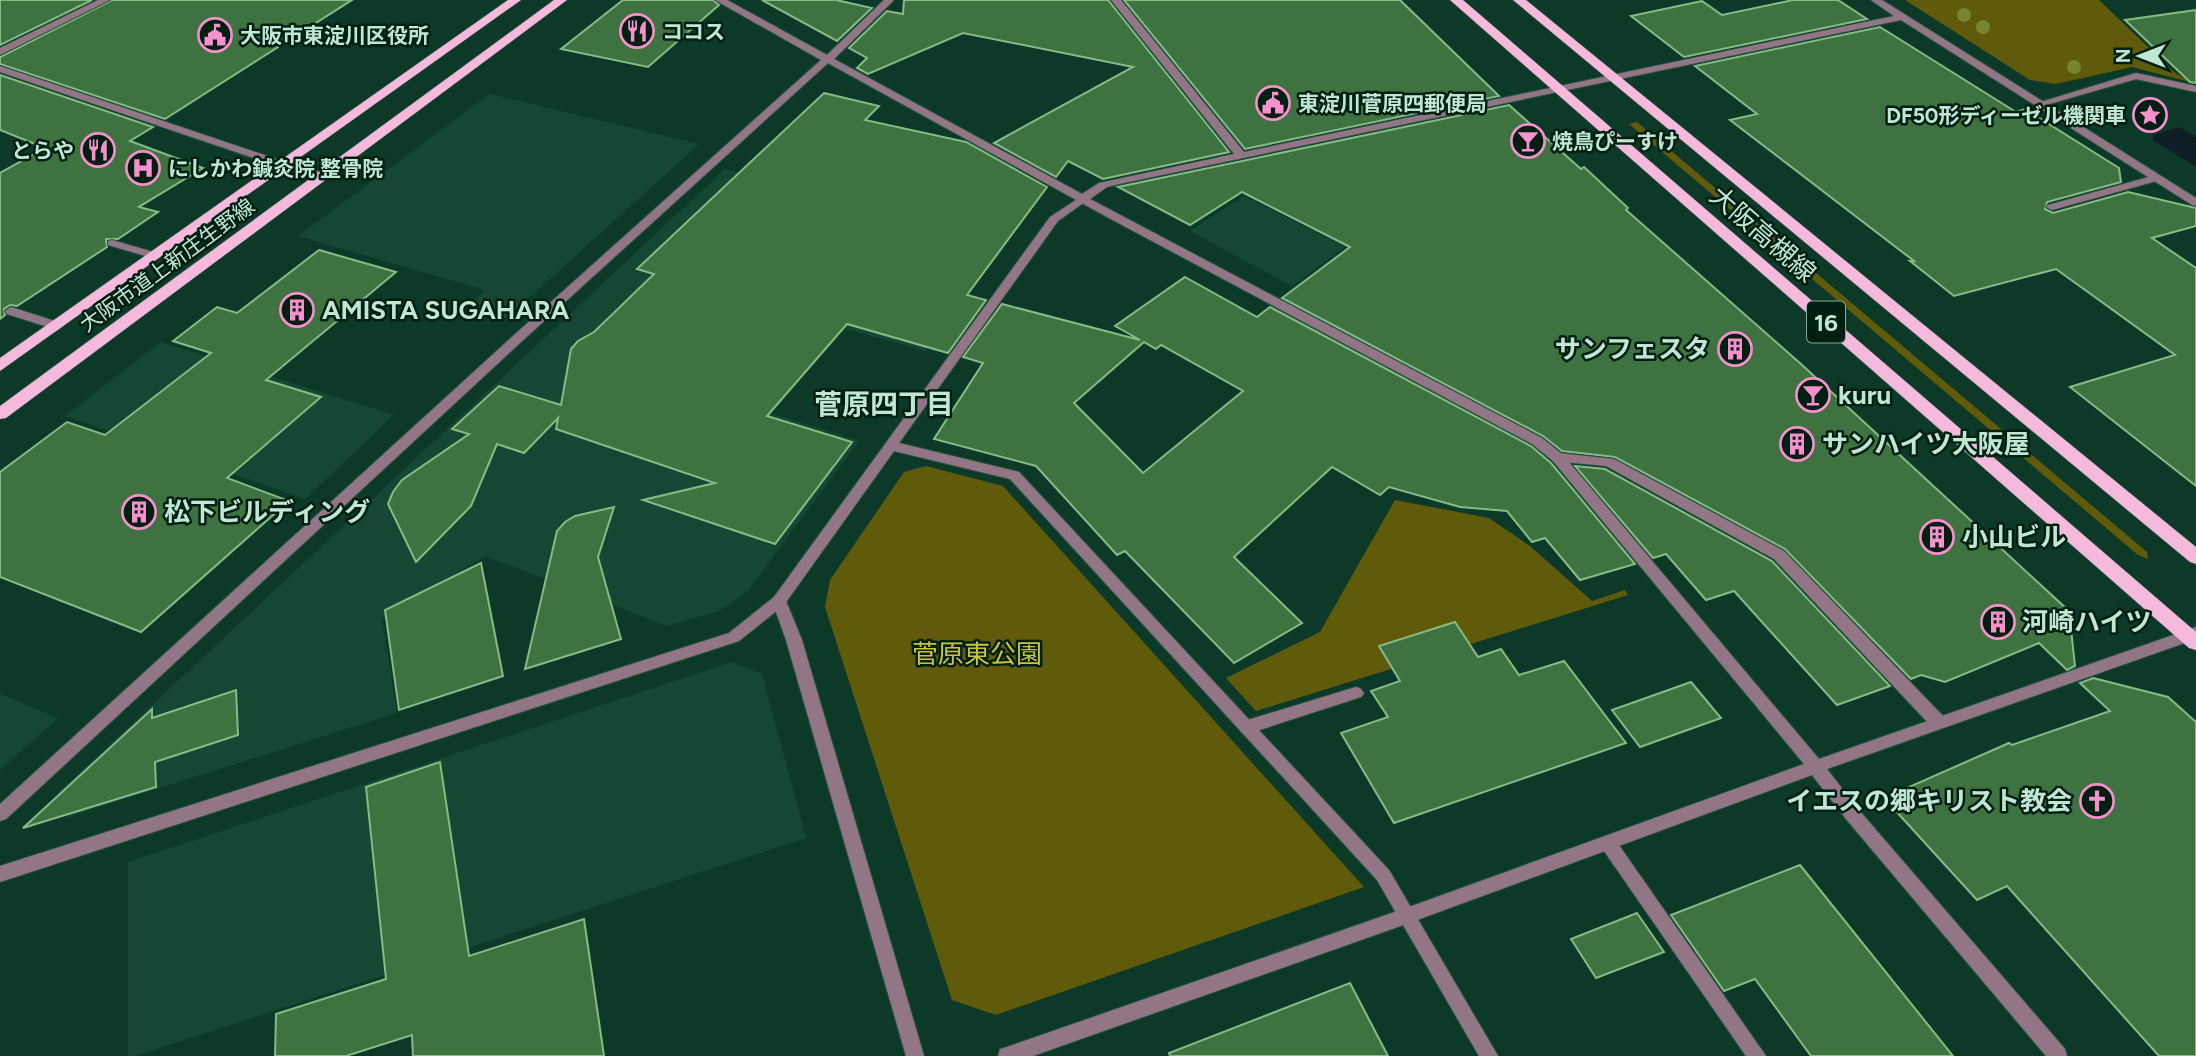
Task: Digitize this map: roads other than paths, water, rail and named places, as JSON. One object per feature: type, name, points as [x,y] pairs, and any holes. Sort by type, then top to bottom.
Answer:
[{"type":"main road","name":"大阪市道上新庄生野線","points":[[0,366],[515,0]]},
{"type":"main road","name":"大阪市道上新庄生野線","points":[[0,414],[561,0]]},
{"type":"main road","name":"大阪高槻線","points":[[1456,0],[2193,637]]},
{"type":"main road","name":"大阪高槻線","points":[[1519,0],[2196,557]]},
{"type":"street","points":[[0,52],[105,0]]},
{"type":"street","points":[[720,0],[1082,199],[1512,426],[1558,458],[1817,767],[1852,814],[2058,1056]]},
{"type":"street","points":[[0,814],[889,0]]},
{"type":"street","points":[[1116,0],[1241,155]]},
{"type":"street","points":[[1876,0],[2196,203]]},
{"type":"street","points":[[0,874],[734,637],[779,601],[1054,219],[1111,183],[1901,18]]},
{"type":"street","points":[[0,68],[284,165],[324,176]]},
{"type":"street","points":[[2039,104],[2136,76],[2196,89]]},
{"type":"street","points":[[2052,207],[2156,178]]},
{"type":"street","points":[[112,243],[156,256]]},
{"type":"street","points":[[11,311],[57,326]]},
{"type":"street","points":[[891,446],[1014,475],[1383,875],[1409,915],[1489,1056]]},
{"type":"street","points":[[1558,458],[1609,462],[1779,555],[1938,722]]},
{"type":"street","points":[[779,601],[794,640],[915,1056]]},
{"type":"street","points":[[1007,1056],[1409,915],[1938,722],[2193,637]]},
{"type":"street","points":[[1247,727],[1356,693]]},
{"type":"street","points":[[1608,843],[1756,1056]]},
{"type":"place","name":"ココス","points":[[637,31]]},
{"type":"place","name":"大阪市東淀川区役所","points":[[215,35]]},
{"type":"place","name":"東淀川菅原四郵便局","points":[[1273,103]]},
{"type":"place","name":"DF50形ディーゼル機関車","points":[[2150,115]]},
{"type":"place","name":"焼鳥ぴーすけ","points":[[1528,141]]},
{"type":"place","name":"とらや","points":[[98,150]]},
{"type":"place","name":"にしかわ鍼灸院 整骨院","points":[[143,168]]},
{"type":"place","name":"AMISTA SUGAHARA","points":[[297,310]]},
{"type":"place","name":"サンフェスタ","points":[[1735,349]]},
{"type":"place","name":"kuru","points":[[1813,395]]},
{"type":"place","name":"サンハイツ大阪屋","points":[[1797,444]]},
{"type":"place","name":"松下ビルディング","points":[[139,512]]},
{"type":"place","name":"小山ビル","points":[[1937,537]]},
{"type":"place","name":"河崎ハイツ","points":[[1998,622]]},
{"type":"place","name":"イエスの郷キリスト教会","points":[[2097,801]]},
{"type":"district","name":"菅原四丁目","points":[[884,404]]},
{"type":"park label","name":"菅原東公園","points":[[977,654]]}]
